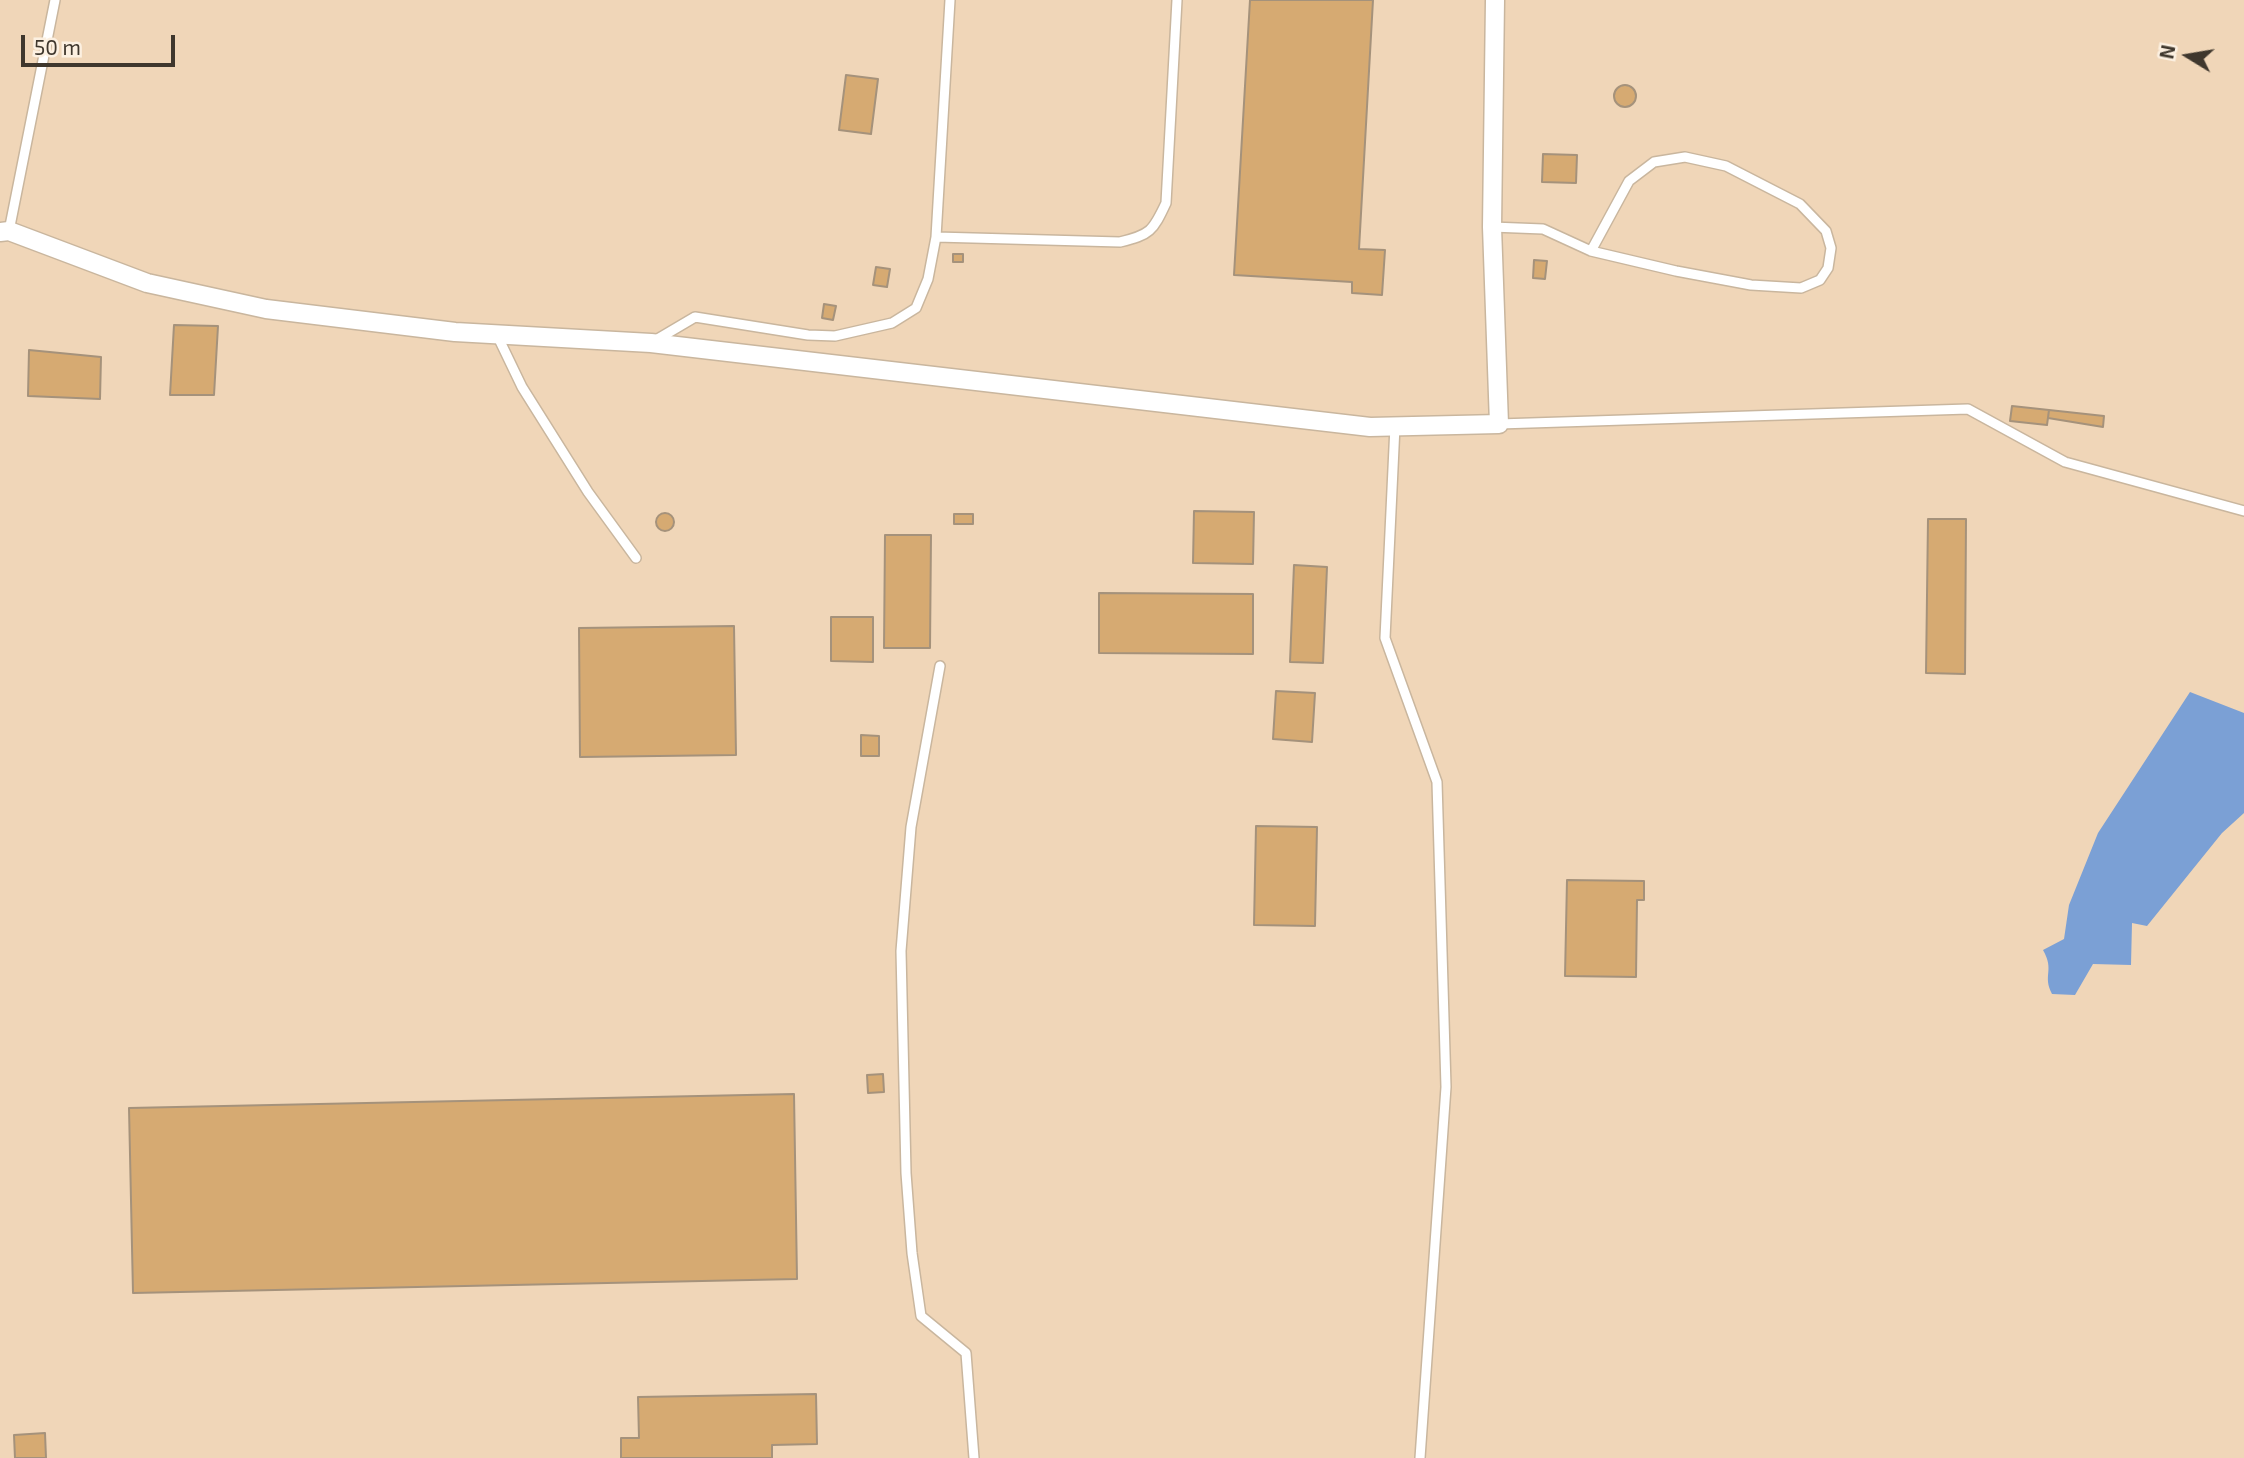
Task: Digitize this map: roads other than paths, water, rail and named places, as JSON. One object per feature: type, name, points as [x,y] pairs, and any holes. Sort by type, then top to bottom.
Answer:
[{"type":"street","points":[[4,232],[147,283],[266,309],[455,332],[651,343],[1370,427],[1499,424],[1492,227],[1495,0]]},
{"type":"lane","points":[[4,232],[55,0]]},
{"type":"lane","points":[[651,343],[695,317],[808,335],[835,336],[892,323],[916,308],[928,279],[936,237],[950,0]]},
{"type":"lane","points":[[936,237],[1120,242],[1143,237],[1157,224],[1166,203],[1177,0]]},
{"type":"lane","points":[[1492,227],[1543,229],[1591,251],[1751,285],[1801,288],[1820,280],[1828,268],[1831,248],[1826,231],[1800,204],[1726,166],[1685,157],[1654,162],[1629,181],[1591,251]]},
{"type":"lane","points":[[496,333],[522,387],[588,492],[636,558]]},
{"type":"lane","points":[[1499,424],[1968,410],[2065,462],[2244,511]]},
{"type":"lane","points":[[1395,426],[1385,638],[1437,782],[1446,1087],[1420,1458]]},
{"type":"lane","points":[[940,666],[911,827],[901,951],[906,1173],[912,1253],[921,1316],[966,1353],[974,1458]]},
{"type":"water","points":[[2190,692],[2244,713],[2244,813],[2222,833],[2147,926],[2132,923],[2131,965],[2093,964],[2075,995],[2052,994],[2048,982],[2048,963],[2043,950],[2064,939],[2069,905],[2098,833]]}]
